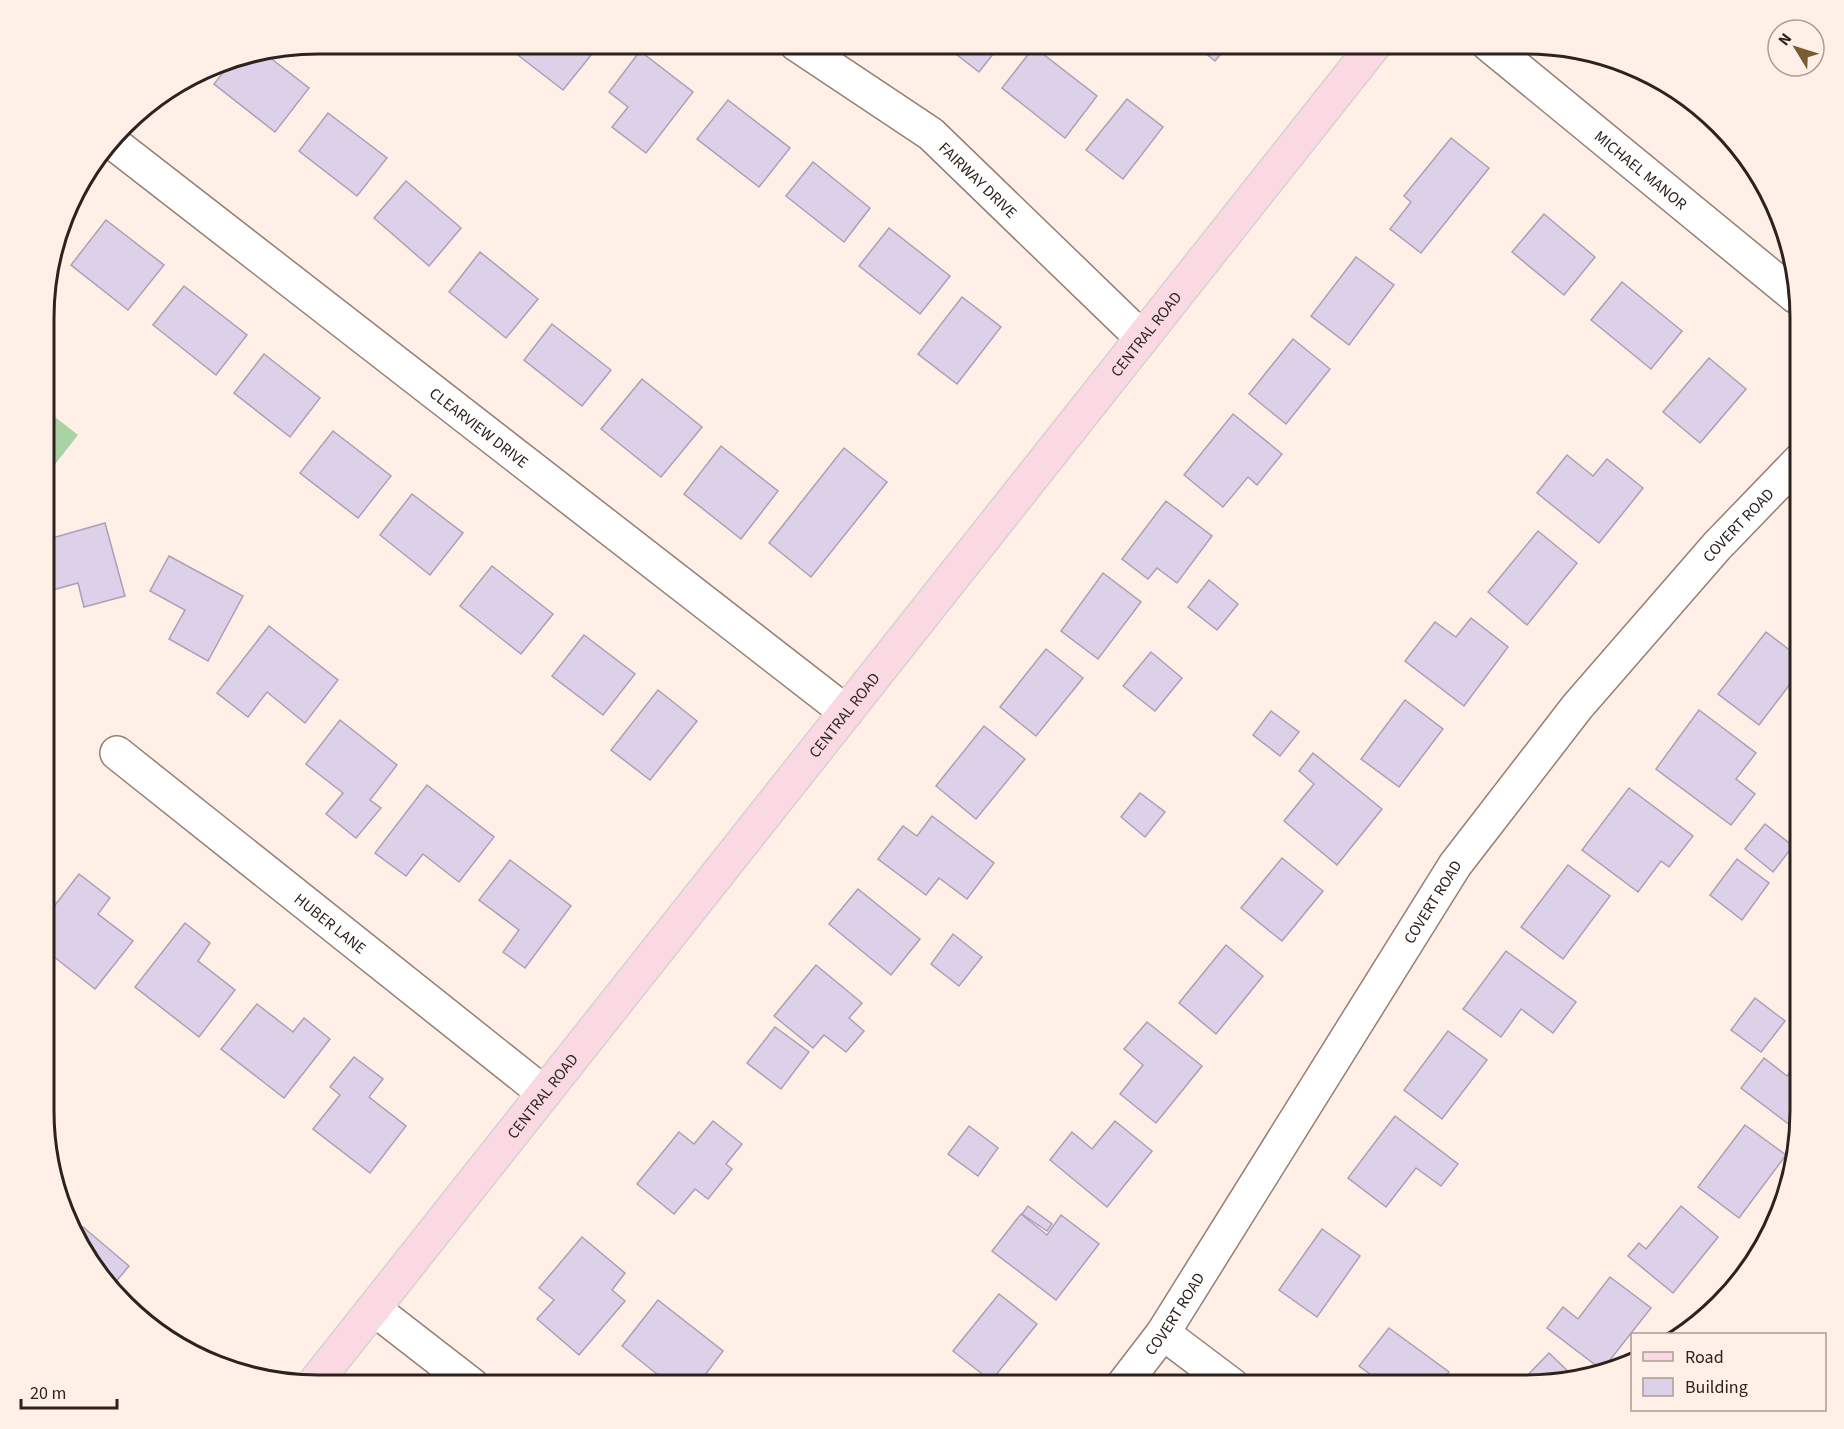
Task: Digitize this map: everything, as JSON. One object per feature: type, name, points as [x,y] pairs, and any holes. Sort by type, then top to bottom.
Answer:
[{"type":"main road","name":"CENTRAL ROAD","points":[[321,1375],[1367,54]]},
{"type":"street","name":"FAIRWAY DRIVE","points":[[811,54],[931,134],[1142,338]]},
{"type":"street","name":"MICHAEL MANOR","points":[[1500,54],[1788,291]]},
{"type":"street","name":"CLEARVIEW DRIVE","points":[[118,147],[846,712]]},
{"type":"street","name":"COVERT ROAD","points":[[1131,1375],[1163,1334],[1455,865],[1577,707],[1717,546],[1790,470]]},
{"type":"street","name":"HUBER LANE","points":[[117,753],[544,1093]]},
{"type":"street","points":[[374,1309],[459,1375]]},
{"type":"street","points":[[1163,1334],[1218,1375]]},
{"type":"green space","points":[[54,416],[78,435],[54,466]]},
{"type":"building","points":[[517,54],[592,54],[563,90]]},
{"type":"building","points":[[638,54],[644,54],[693,92],[646,153],[612,127],[628,107],[609,92]]},
{"type":"building","points":[[956,54],[993,54],[979,72]]},
{"type":"building","points":[[1029,54],[1043,54],[1097,96],[1065,138],[1002,88]]},
{"type":"building","points":[[1206,54],[1221,54],[1215,61]]},
{"type":"building","points":[[271,58],[309,88],[275,132],[214,84],[224,71]]},
{"type":"building","points":[[1127,99],[1163,127],[1123,179],[1086,150]]},
{"type":"building","points":[[728,100],[790,148],[759,187],[697,139]]},
{"type":"building","points":[[328,113],[387,158],[357,196],[299,151]]},
{"type":"building","points":[[1451,138],[1489,168],[1421,253],[1390,229],[1411,202],[1404,196]]},
{"type":"building","points":[[813,162],[870,208],[844,242],[786,196]]},
{"type":"building","points":[[406,181],[461,228],[429,266],[374,218]]},
{"type":"building","points":[[1544,214],[1595,257],[1564,295],[1512,252]]},
{"type":"building","points":[[106,220],[164,265],[128,310],[71,265]]},
{"type":"building","points":[[889,228],[950,276],[920,314],[859,266]]},
{"type":"building","points":[[480,252],[538,299],[506,338],[449,292]]},
{"type":"building","points":[[1356,257],[1394,285],[1349,345],[1311,316]]},
{"type":"building","points":[[1622,282],[1682,331],[1651,369],[1591,320]]},
{"type":"building","points":[[184,286],[247,335],[216,375],[153,325]]},
{"type":"building","points":[[962,297],[1001,327],[957,384],[918,354]]},
{"type":"building","points":[[552,324],[611,370],[582,406],[524,360]]},
{"type":"building","points":[[1293,339],[1330,369],[1286,424],[1249,394]]},
{"type":"building","points":[[264,354],[320,398],[290,437],[234,393]]},
{"type":"building","points":[[1709,358],[1746,389],[1700,443],[1663,412]]},
{"type":"building","points":[[642,379],[702,427],[661,477],[601,429]]},
{"type":"building","points":[[1233,414],[1282,454],[1257,485],[1248,477],[1223,507],[1184,475]]},
{"type":"building","points":[[333,431],[391,476],[358,518],[300,473]]},
{"type":"building","points":[[721,446],[778,491],[741,539],[684,494]]},
{"type":"building","points":[[844,448],[887,482],[811,577],[769,543]]},
{"type":"building","points":[[1567,455],[1593,476],[1607,459],[1643,488],[1599,543],[1537,493]]},
{"type":"building","points":[[412,494],[463,533],[430,575],[380,535]]},
{"type":"building","points":[[1166,501],[1212,536],[1177,583],[1157,568],[1148,579],[1122,559]]},
{"type":"building","points":[[105,523],[125,596],[84,607],[78,583],[54,590],[54,537]]},
{"type":"building","points":[[1538,531],[1577,563],[1527,625],[1488,592]]},
{"type":"building","points":[[169,556],[243,596],[208,661],[169,639],[185,610],[150,591]]},
{"type":"building","points":[[492,566],[553,614],[521,654],[460,606]]},
{"type":"building","points":[[1103,573],[1141,602],[1098,659],[1061,631]]},
{"type":"building","points":[[1209,580],[1238,604],[1217,630],[1188,607]]},
{"type":"building","points":[[1471,618],[1508,647],[1464,706],[1405,661],[1435,622],[1456,637]]},
{"type":"building","points":[[269,626],[338,680],[305,723],[267,692],[248,717],[217,693]]},
{"type":"building","points":[[1766,632],[1790,650],[1790,684],[1759,725],[1718,694]]},
{"type":"building","points":[[584,635],[635,674],[603,715],[552,676]]},
{"type":"building","points":[[1046,649],[1083,678],[1036,736],[1000,707]]},
{"type":"building","points":[[1151,652],[1182,678],[1155,711],[1123,686]]},
{"type":"building","points":[[658,690],[697,721],[650,780],[611,750]]},
{"type":"building","points":[[1405,700],[1443,729],[1399,787],[1361,759]]},
{"type":"building","points":[[1699,710],[1756,753],[1736,779],[1755,794],[1731,825],[1656,769]]},
{"type":"building","points":[[1271,711],[1299,732],[1280,756],[1253,735]]},
{"type":"building","points":[[340,720],[397,765],[370,800],[381,808],[356,838],[326,814],[343,793],[306,764]]},
{"type":"building","points":[[984,726],[1025,759],[976,819],[936,786]]},
{"type":"building","points":[[1313,753],[1382,809],[1337,865],[1284,821],[1314,784],[1299,771]]},
{"type":"building","points":[[427,785],[494,837],[459,882],[423,854],[406,876],[375,853]]},
{"type":"building","points":[[1629,788],[1693,836],[1669,867],[1661,861],[1638,892],[1582,850]]},
{"type":"building","points":[[1140,793],[1165,812],[1145,837],[1121,817]]},
{"type":"building","points":[[932,816],[994,863],[967,899],[939,878],[926,895],[878,859],[903,826],[917,836]]},
{"type":"building","points":[[1765,824],[1790,844],[1790,850],[1773,872],[1745,849]]},
{"type":"building","points":[[1282,858],[1323,891],[1282,941],[1241,908]]},
{"type":"building","points":[[1737,859],[1769,883],[1742,920],[1710,895]]},
{"type":"building","points":[[510,860],[571,906],[525,968],[503,952],[519,930],[479,900]]},
{"type":"building","points":[[1568,865],[1610,896],[1563,959],[1521,927]]},
{"type":"building","points":[[79,874],[110,898],[98,914],[133,941],[95,989],[54,957],[54,906]]},
{"type":"building","points":[[858,889],[920,939],[891,975],[829,924]]},
{"type":"building","points":[[185,923],[210,943],[198,961],[235,990],[199,1037],[135,987]]},
{"type":"building","points":[[953,934],[982,957],[959,986],[931,964]]},
{"type":"building","points":[[1226,945],[1263,976],[1216,1034],[1179,1003]]},
{"type":"building","points":[[1506,951],[1576,1002],[1553,1033],[1521,1009],[1501,1037],[1463,1009]]},
{"type":"building","points":[[816,965],[862,1003],[849,1018],[864,1031],[846,1052],[824,1035],[813,1048],[774,1016]]},
{"type":"building","points":[[1755,998],[1785,1021],[1761,1052],[1731,1030]]},
{"type":"building","points":[[257,1004],[293,1032],[304,1018],[330,1039],[284,1098],[221,1049]]},
{"type":"building","points":[[1147,1022],[1202,1066],[1156,1123],[1120,1094],[1143,1065],[1124,1049]]},
{"type":"building","points":[[775,1027],[809,1052],[781,1089],[747,1063]]},
{"type":"building","points":[[1448,1031],[1487,1060],[1442,1119],[1404,1090]]},
{"type":"building","points":[[354,1057],[383,1079],[369,1097],[406,1126],[370,1173],[313,1129],[340,1095],[330,1087]]},
{"type":"building","points":[[1764,1058],[1787,1076],[1790,1072],[1789,1125],[1741,1088]]},
{"type":"building","points":[[1395,1116],[1458,1164],[1441,1186],[1416,1168],[1386,1207],[1348,1178]]},
{"type":"building","points":[[713,1121],[742,1144],[726,1164],[732,1169],[708,1199],[695,1189],[674,1214],[637,1184],[679,1132],[694,1144]]},
{"type":"building","points":[[1115,1121],[1152,1151],[1107,1207],[1050,1160],[1072,1132],[1092,1149]]},
{"type":"building","points":[[1745,1125],[1786,1155],[1739,1218],[1698,1187]]},
{"type":"building","points":[[969,1126],[998,1148],[978,1176],[948,1154]]},
{"type":"building","points":[[1028,1206],[1052,1224],[1047,1231],[1022,1214]]},
{"type":"building","points":[[1681,1206],[1718,1237],[1673,1293],[1628,1256],[1639,1243],[1646,1249]]},
{"type":"building","points":[[1021,1214],[1047,1235],[1061,1215],[1099,1244],[1056,1300],[992,1251]]},
{"type":"building","points":[[83,1227],[129,1266],[116,1281],[99,1258],[81,1229]]},
{"type":"building","points":[[1322,1229],[1360,1256],[1317,1317],[1279,1290]]},
{"type":"building","points":[[582,1237],[625,1273],[612,1290],[625,1301],[579,1355],[537,1319],[554,1300],[539,1288]]},
{"type":"building","points":[[1610,1277],[1651,1308],[1609,1362],[1596,1365],[1547,1328],[1563,1307],[1578,1319]]},
{"type":"building","points":[[999,1294],[1037,1324],[996,1375],[983,1375],[953,1351]]},
{"type":"building","points":[[658,1300],[723,1351],[705,1375],[658,1375],[622,1346]]},
{"type":"building","points":[[1389,1328],[1449,1372],[1447,1375],[1371,1375],[1359,1366]]},
{"type":"building","points":[[1549,1353],[1568,1372],[1560,1373],[1528,1375]]}]
